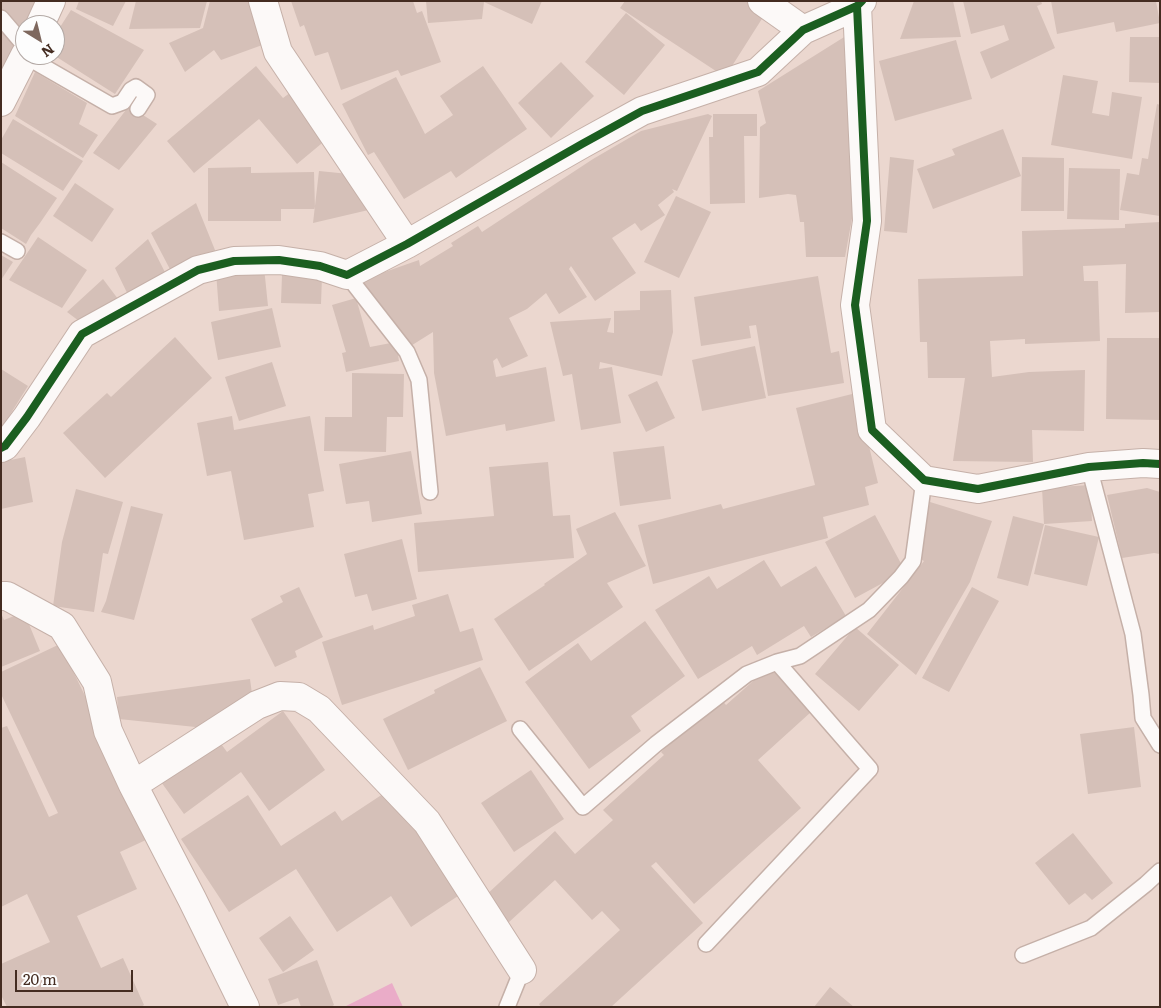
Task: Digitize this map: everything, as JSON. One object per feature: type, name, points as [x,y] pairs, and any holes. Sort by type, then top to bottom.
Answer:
[{"type":"street","points":[[45,15],[52,1]]},
{"type":"street","points":[[262,1],[278,52],[407,244]]},
{"type":"street","points":[[762,1],[803,30]]},
{"type":"street","points":[[1,448],[5,446],[27,417],[82,334],[198,270],[234,261],[279,260],[320,266],[347,275],[407,244],[642,111],[758,72],[803,30],[859,4],[867,221],[855,305],[872,430],[924,480],[978,489],[1089,467],[1143,463],[1160,464]]},
{"type":"street","points":[[2,99],[19,65]]},
{"type":"street","points":[[1,596],[7,596],[62,626],[97,682],[108,731],[133,785],[245,1007]]},
{"type":"street","points":[[133,785],[257,705],[280,696],[299,697],[319,709],[427,822],[522,970]]},
{"type":"lane","points":[[1,18],[15,38]]},
{"type":"lane","points":[[46,65],[112,106],[123,102],[130,90],[136,87],[147,95],[138,109]]},
{"type":"lane","points":[[1,242],[17,251]]},
{"type":"lane","points":[[347,275],[406,352],[419,380],[430,492]]},
{"type":"lane","points":[[1089,467],[1133,634],[1143,718],[1160,744]]},
{"type":"lane","points":[[520,729],[583,807],[656,744],[746,674],[777,662],[800,656],[869,610],[902,577],[913,561],[924,480]]},
{"type":"lane","points":[[706,944],[870,769],[777,662]]},
{"type":"lane","points":[[1023,955],[1092,928],[1160,871]]},
{"type":"lane","points":[[506,1007],[522,970]]},
{"type":"shaded area","points":[[392,983],[403,1007],[344,1007]]},
{"type":"building","points":[[1,1],[42,1],[36,15],[15,15],[15,26],[1,10]]},
{"type":"building","points":[[79,1],[126,1],[113,26],[76,9]]},
{"type":"building","points":[[136,1],[207,1],[200,28],[129,29]]},
{"type":"building","points":[[210,1],[250,1],[265,44],[221,60],[214,50],[185,72],[169,43],[203,28]]},
{"type":"building","points":[[291,1],[413,1],[417,13],[422,11],[441,62],[401,76],[398,70],[341,90],[328,52],[315,56],[304,25],[300,27]]},
{"type":"building","points":[[426,1],[542,1],[532,24],[484,2],[482,19],[428,23]]},
{"type":"building","points":[[625,1],[746,1],[765,14],[725,77],[620,8]]},
{"type":"building","points":[[914,1],[953,1],[961,37],[900,39]]},
{"type":"building","points":[[963,1],[1041,1],[1042,4],[1037,6],[1055,48],[991,79],[980,52],[1009,40],[1004,25],[971,34]]},
{"type":"building","points":[[1051,1],[1156,1],[1160,23],[1116,32],[1114,22],[1057,34]]},
{"type":"building","points":[[71,10],[144,50],[115,94],[65,62],[65,19]]},
{"type":"building","points":[[626,13],[665,45],[624,95],[585,62]]},
{"type":"building","points":[[1,22],[15,38],[15,63],[1,91]]},
{"type":"building","points":[[849,34],[853,213],[845,257],[806,257],[804,222],[800,222],[796,195],[788,194],[759,198],[760,127],[766,123],[758,91]]},
{"type":"building","points":[[1130,37],[1160,37],[1160,83],[1129,82]]},
{"type":"building","points":[[956,40],[972,99],[895,121],[879,61]]},
{"type":"building","points":[[561,62],[594,96],[551,138],[518,103]]},
{"type":"building","points":[[256,66],[283,98],[295,89],[333,134],[297,164],[259,119],[194,173],[167,141]]},
{"type":"building","points":[[483,66],[527,129],[456,178],[451,171],[404,199],[374,152],[368,155],[342,104],[396,77],[425,134],[453,115],[440,96]]},
{"type":"building","points":[[35,72],[87,103],[79,124],[98,135],[83,158],[15,116]]},
{"type":"building","points":[[1063,75],[1098,81],[1092,113],[1109,116],[1112,92],[1142,97],[1132,159],[1051,145]]},
{"type":"building","points":[[1157,104],[1160,105],[1160,216],[1120,210],[1127,173],[1139,175],[1142,158],[1148,159]]},
{"type":"building","points":[[129,106],[157,124],[119,170],[93,153]]},
{"type":"building","points":[[708,114],[712,116],[677,191],[672,189],[674,192],[658,205],[665,215],[641,231],[635,223],[612,238],[636,273],[595,301],[571,266],[569,269],[587,297],[559,314],[546,293],[527,309],[509,318],[528,356],[502,368],[497,358],[493,361],[496,377],[546,367],[555,421],[506,431],[505,424],[446,436],[434,373],[433,332],[409,347],[359,281],[419,260],[420,266],[453,246],[451,243],[478,226],[482,232],[593,159],[641,131]]},
{"type":"building","points":[[713,114],[757,114],[757,136],[744,136],[745,203],[710,204],[709,137],[713,137]]},
{"type":"building","points":[[13,119],[83,161],[63,191],[1,153],[1,140]]},
{"type":"building","points":[[1003,129],[1021,176],[933,209],[917,169],[955,155],[952,149]]},
{"type":"building","points":[[890,157],[914,160],[907,233],[884,231]]},
{"type":"building","points":[[1022,157],[1064,158],[1064,211],[1021,211]]},
{"type":"building","points":[[1,162],[57,198],[26,244],[1,228]]},
{"type":"building","points":[[251,167],[251,173],[314,172],[315,209],[281,209],[281,221],[208,221],[208,168]]},
{"type":"building","points":[[1069,168],[1120,169],[1119,220],[1067,219]]},
{"type":"building","points":[[319,171],[349,174],[377,208],[313,223]]},
{"type":"building","points":[[75,183],[114,209],[92,242],[53,216]]},
{"type":"building","points":[[676,196],[711,212],[679,278],[644,262]]},
{"type":"building","points":[[196,203],[217,255],[173,275],[151,233]]},
{"type":"building","points":[[1160,222],[1160,312],[1125,313],[1126,264],[1083,266],[1084,281],[1098,281],[1100,341],[1025,344],[1025,339],[990,341],[992,377],[1029,372],[1085,370],[1084,431],[1032,430],[1033,462],[953,461],[965,378],[928,378],[927,342],[920,342],[918,279],[1023,276],[1022,231],[1125,228],[1125,224]]},
{"type":"building","points":[[38,237],[87,270],[62,308],[9,280]]},
{"type":"building","points":[[148,239],[169,280],[131,301],[115,268]]},
{"type":"building","points":[[1,255],[13,262],[1,280]]},
{"type":"building","points":[[264,267],[268,306],[219,311],[216,272]]},
{"type":"building","points":[[282,275],[322,276],[321,304],[281,303]]},
{"type":"building","points":[[818,276],[831,353],[839,351],[844,383],[768,396],[756,325],[749,326],[751,338],[701,346],[694,297]]},
{"type":"building","points":[[103,279],[121,303],[83,324],[67,312]]},
{"type":"building","points":[[671,290],[673,332],[662,376],[600,362],[599,369],[612,367],[621,423],[581,430],[572,374],[563,376],[550,322],[611,318],[607,332],[614,333],[614,311],[640,310],[640,291]]},
{"type":"building","points":[[356,298],[370,347],[396,342],[399,361],[346,372],[342,353],[346,352],[332,305]]},
{"type":"building","points":[[272,308],[281,347],[218,360],[211,322]]},
{"type":"building","points":[[175,337],[212,378],[105,478],[63,433],[107,393],[111,397]]},
{"type":"building","points":[[1107,338],[1160,338],[1160,420],[1106,419]]},
{"type":"building","points":[[755,346],[766,398],[702,411],[692,360]]},
{"type":"building","points":[[272,362],[286,406],[239,421],[225,377]]},
{"type":"building","points":[[1,369],[28,386],[1,429]]},
{"type":"building","points":[[352,373],[404,374],[403,417],[387,417],[386,452],[324,451],[325,417],[352,417]]},
{"type":"building","points":[[657,381],[675,418],[646,432],[628,395]]},
{"type":"building","points":[[856,393],[878,483],[865,487],[869,505],[823,517],[828,538],[653,584],[638,525],[721,504],[723,509],[815,485],[796,408]]},
{"type":"building","points":[[232,416],[234,430],[310,416],[324,491],[308,494],[314,527],[244,540],[231,471],[207,476],[197,423]]},
{"type":"building","points":[[664,446],[671,499],[620,506],[613,452]]},
{"type":"building","points":[[411,451],[422,514],[372,522],[369,501],[346,504],[339,464]]},
{"type":"building","points":[[25,457],[33,502],[1,509],[1,462]]},
{"type":"building","points":[[548,462],[553,516],[570,515],[574,558],[418,572],[414,523],[494,516],[489,467]]},
{"type":"building","points":[[1090,485],[1092,521],[1044,524],[1042,488]]},
{"type":"building","points":[[1147,488],[1160,492],[1160,554],[1154,553],[1122,558],[1107,495]]},
{"type":"building","points":[[76,489],[123,502],[108,554],[103,553],[94,612],[53,606],[62,542]]},
{"type":"building","points":[[930,502],[992,521],[970,582],[916,675],[867,634],[924,561],[919,558]]},
{"type":"building","points":[[131,506],[163,514],[134,620],[101,612],[106,601]]},
{"type":"building","points":[[615,512],[646,566],[607,583],[623,607],[529,671],[494,619],[587,554],[576,529]]},
{"type":"building","points":[[875,515],[905,571],[855,598],[825,542]]},
{"type":"building","points":[[1013,516],[1044,524],[1028,586],[997,578]]},
{"type":"building","points":[[1045,525],[1099,537],[1087,586],[1034,574]]},
{"type":"building","points":[[402,539],[417,599],[372,611],[367,594],[355,597],[344,554]]},
{"type":"building","points":[[764,560],[781,587],[816,566],[846,616],[811,637],[804,626],[757,655],[752,646],[698,679],[655,610],[709,576],[717,589]]},
{"type":"building","points":[[299,587],[323,637],[295,651],[297,657],[275,667],[251,619],[283,602],[280,596]]},
{"type":"building","points":[[972,587],[999,601],[949,692],[922,678]]},
{"type":"building","points":[[448,594],[460,632],[473,628],[483,660],[342,705],[322,642],[373,625],[374,630],[415,616],[412,605]]},
{"type":"building","points":[[24,612],[40,651],[1,667],[1,613],[4,620]]},
{"type":"building","points":[[645,621],[685,676],[631,716],[641,731],[589,769],[525,682],[578,643],[591,661]]},
{"type":"building","points":[[855,627],[899,665],[859,711],[815,674]]},
{"type":"building","points":[[60,644],[100,727],[148,839],[120,852],[137,889],[77,916],[101,968],[123,958],[144,1005],[141,1007],[7,1007],[1,995],[1,964],[50,942],[27,894],[1,907],[1,728],[7,726],[49,817],[58,813],[1,694],[1,672]]},
{"type":"building","points":[[770,666],[811,712],[758,760],[801,808],[694,904],[656,862],[651,866],[703,923],[611,1007],[541,1007],[539,1004],[620,930],[602,911],[592,920],[555,880],[508,923],[484,897],[555,831],[575,854],[613,820],[603,810],[664,755],[661,752],[721,699],[726,705]]},
{"type":"building","points":[[480,667],[507,721],[408,770],[383,719],[435,693],[434,690]]},
{"type":"building","points":[[250,679],[253,701],[205,728],[119,719],[117,697]]},
{"type":"building","points":[[283,711],[325,770],[269,811],[241,772],[184,814],[159,779],[216,737],[227,752]]},
{"type":"building","points":[[1134,727],[1141,787],[1088,794],[1080,734]]},
{"type":"building","points":[[531,770],[564,819],[514,852],[481,803]]},
{"type":"building","points":[[389,790],[458,896],[411,927],[391,896],[337,932],[296,869],[229,912],[181,839],[248,795],[281,846],[335,811],[342,821]]},
{"type":"building","points":[[1073,833],[1113,883],[1092,900],[1085,893],[1069,905],[1035,863]]},
{"type":"building","points":[[290,916],[314,950],[283,972],[259,938]]},
{"type":"building","points":[[317,960],[334,1005],[331,1007],[301,1007],[298,998],[278,1005],[268,979]]},
{"type":"building","points":[[830,987],[854,1007],[814,1007]]},
{"type":"cycle path","points":[[1,448],[5,446],[27,417],[82,334],[198,270],[234,261],[279,260],[320,266],[347,275],[407,244],[642,111],[758,72],[803,30],[857,6],[862,1]]},
{"type":"cycle path","points":[[857,6],[867,221],[855,305],[872,430],[924,480],[978,489],[1089,467],[1143,463],[1160,464]]}]
